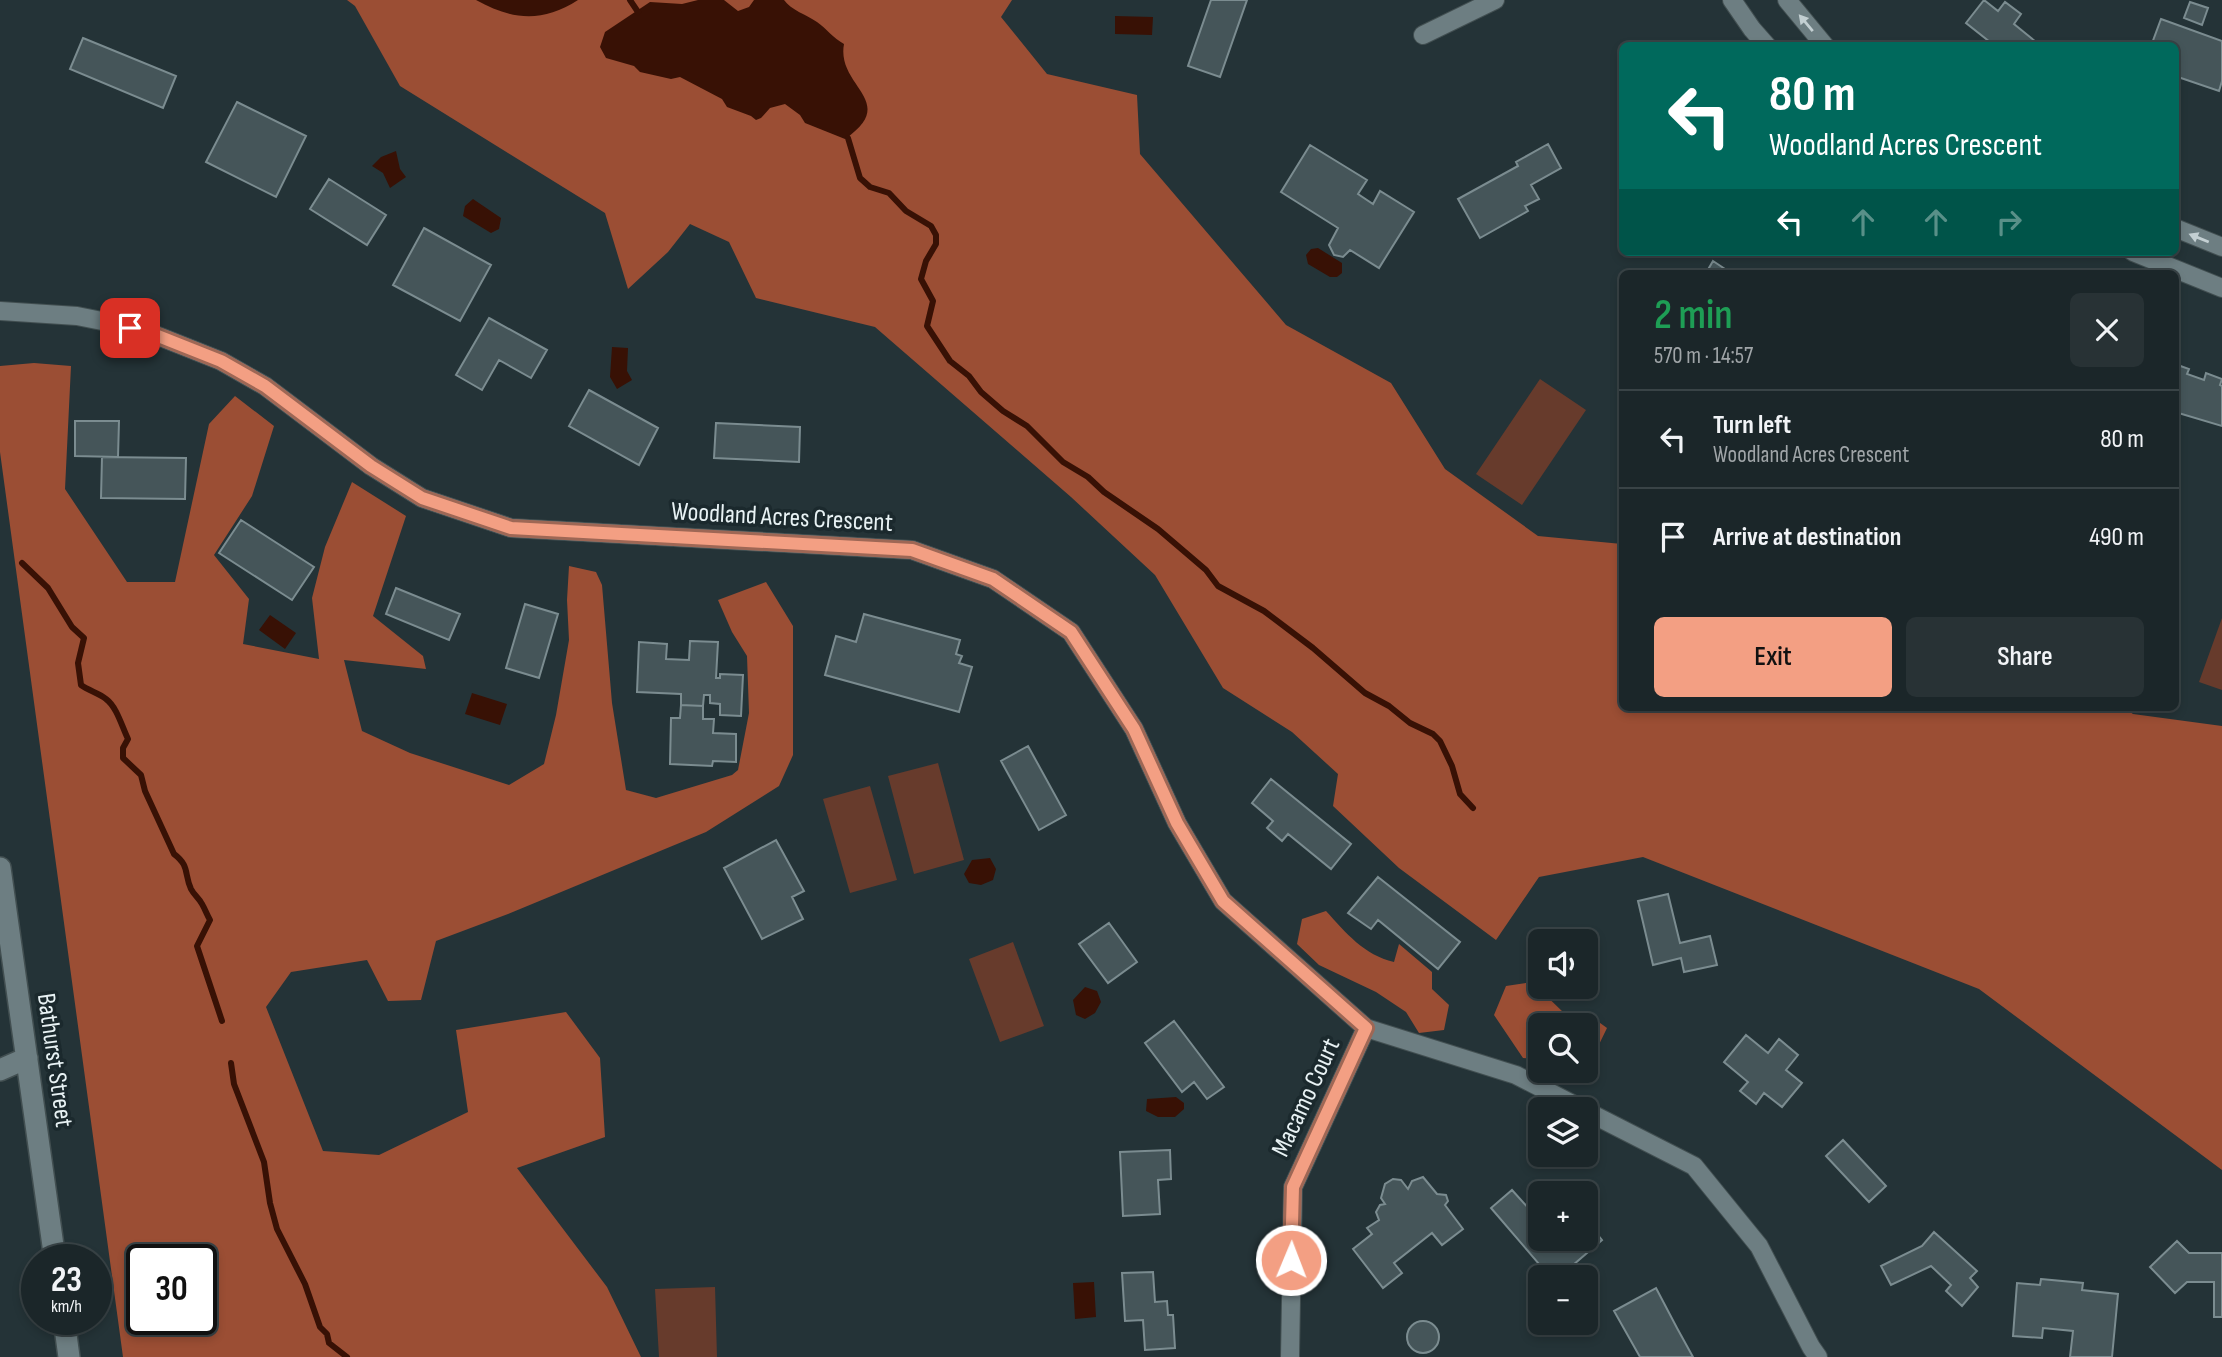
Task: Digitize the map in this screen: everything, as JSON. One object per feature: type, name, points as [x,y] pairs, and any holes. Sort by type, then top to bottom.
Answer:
[{"type":"main road","name":"Bathurst Street","points":[[0,869],[53,1244]]},
{"type":"main road","points":[[0,1055],[27,1058]]},
{"type":"main road","points":[[0,1070],[27,1058]]},
{"type":"main road","points":[[66,1335],[69,1357]]},
{"type":"street","points":[[1423,35],[1495,0]]},
{"type":"street","points":[[1732,0],[1763,42]]},
{"type":"street","points":[[1787,0],[1822,42]]},
{"type":"street","points":[[2179,230],[2222,247]]},
{"type":"street","points":[[2144,256],[2221,285]]},
{"type":"street","name":"Woodland Acres Crescent","points":[[0,311],[76,316],[107,322],[153,334],[221,361],[265,386],[371,466],[422,498],[511,528],[912,550],[993,579],[1071,632],[1134,729],[1177,823],[1223,901],[1366,1028],[1516,1075],[1559,1097]]},
{"type":"street","name":"Macamo Court","points":[[1290,1357],[1293,1187],[1366,1028]]},
{"type":"street","name":"Woodland Acres Crescent","points":[[1598,1117],[1694,1166],[1759,1246],[1818,1357]]},
{"type":"shaded area","points":[[347,0],[1012,0],[1001,17],[1047,74],[1137,95],[1140,154],[1286,325],[1391,383],[1445,469],[1538,536],[1619,544],[1619,711],[2129,711],[2133,714],[2222,726],[2222,1170],[1979,989],[1643,857],[1539,877],[1496,940],[1399,868],[1333,806],[1338,774],[1292,732],[1223,688],[1155,575],[1071,497],[875,327],[756,298],[729,242],[690,224],[668,252],[628,289],[605,213],[400,86],[355,6]]},
{"type":"shaded area","points":[[476,0],[578,0],[552,13],[527,16],[502,12]]},
{"type":"shaded area","points":[[698,0],[724,0],[738,11],[749,7],[754,0],[784,0],[795,10],[821,25],[844,44],[844,59],[867,104],[867,114],[860,126],[845,139],[805,123],[800,115],[785,104],[770,108],[756,120],[727,107],[722,99],[680,77],[671,79],[640,72],[634,66],[606,58],[600,47],[605,32],[650,2],[682,4]]},
{"type":"shaded area","points":[[1115,16],[1153,17],[1152,35],[1115,34]]},
{"type":"shaded area","points":[[396,151],[400,169],[406,177],[390,188],[383,173],[372,166],[381,157]]},
{"type":"shaded area","points":[[473,199],[501,218],[499,229],[491,233],[463,216],[465,206]]},
{"type":"shaded area","points":[[1318,248],[1342,263],[1342,273],[1337,277],[1330,277],[1308,264],[1306,255],[1311,249]]},
{"type":"shaded area","points":[[612,347],[628,348],[627,371],[632,380],[617,389],[610,377]]},
{"type":"shaded area","points":[[34,363],[71,366],[65,489],[127,582],[175,582],[209,424],[235,396],[274,426],[252,496],[214,555],[249,599],[243,644],[319,659],[312,598],[325,547],[352,482],[406,516],[373,616],[423,656],[426,669],[344,660],[362,731],[410,753],[509,785],[544,764],[569,640],[569,566],[596,572],[602,585],[612,703],[626,790],[656,798],[732,775],[738,770],[749,713],[747,656],[732,632],[718,600],[766,582],[793,626],[793,755],[779,786],[706,832],[436,941],[421,1000],[388,1001],[367,960],[291,972],[266,1007],[323,1151],[379,1155],[468,1112],[456,1030],[566,1012],[600,1058],[605,1137],[517,1168],[607,1287],[641,1357],[123,1357],[112,1276],[112,1244],[108,1244],[0,452],[0,366]]},
{"type":"shaded area","points":[[1540,379],[1586,410],[1522,505],[1476,474]]},
{"type":"shaded area","points":[[270,615],[296,633],[285,649],[259,630]]},
{"type":"shaded area","points":[[2222,618],[2222,690],[2199,682]]},
{"type":"shaded area","points":[[472,693],[507,704],[500,725],[465,714]]},
{"type":"shaded area","points":[[938,763],[964,860],[914,874],[888,776]]},
{"type":"shaded area","points":[[870,786],[897,880],[850,893],[823,799]]},
{"type":"shaded area","points":[[990,858],[996,869],[993,880],[981,885],[969,883],[964,874],[972,860]]},
{"type":"shaded area","points":[[1326,911],[1365,949],[1394,962],[1399,944],[1432,972],[1432,989],[1449,1005],[1444,1030],[1419,1033],[1406,1012],[1376,992],[1319,965],[1297,944],[1302,919]]},
{"type":"shaded area","points":[[1013,942],[1044,1026],[1000,1042],[969,959]]},
{"type":"shaded area","points":[[1528,983],[1528,999],[1550,999],[1564,1013],[1528,1013],[1528,1059],[1523,1058],[1494,1015],[1506,986]]},
{"type":"shaded area","points":[[1085,987],[1097,991],[1101,1002],[1095,1013],[1085,1019],[1076,1015],[1073,1000]]},
{"type":"shaded area","points":[[1598,1021],[1607,1028],[1598,1047]]},
{"type":"shaded area","points":[[1176,1097],[1184,1103],[1184,1109],[1175,1117],[1158,1117],[1146,1111],[1147,1099]]},
{"type":"shaded area","points":[[1094,1282],[1096,1317],[1075,1319],[1073,1283]]},
{"type":"shaded area","points":[[715,1287],[717,1357],[659,1357],[655,1289]]},
{"type":"building","points":[[1211,0],[1247,0],[1220,77],[1188,66]]},
{"type":"building","points":[[1984,0],[1998,11],[2005,2],[2021,14],[2014,24],[2036,42],[1990,42],[1966,23]]},
{"type":"building","points":[[2190,2],[2208,8],[2202,25],[2184,18]]},
{"type":"building","points":[[2161,19],[2222,41],[2222,81],[2219,91],[2179,77],[2179,42],[2152,42]]},
{"type":"building","points":[[83,38],[176,76],[163,108],[70,69]]},
{"type":"building","points":[[237,102],[306,136],[276,197],[206,162]]},
{"type":"building","points":[[1548,144],[1561,168],[1531,185],[1539,199],[1525,206],[1528,211],[1480,238],[1458,199],[1518,166],[1516,162]]},
{"type":"building","points":[[1310,145],[1367,180],[1358,194],[1373,204],[1380,191],[1414,212],[1379,268],[1350,250],[1343,257],[1334,255],[1329,245],[1338,228],[1281,192]]},
{"type":"building","points":[[329,179],[386,215],[367,245],[310,209]]},
{"type":"building","points":[[424,228],[491,265],[460,321],[393,285]]},
{"type":"building","points":[[1713,261],[1726,270],[1708,270]]},
{"type":"building","points":[[489,318],[547,350],[531,378],[499,360],[482,390],[456,375]]},
{"type":"building","points":[[2179,365],[2189,369],[2187,374],[2204,380],[2206,373],[2222,379],[2222,426],[2179,413]]},
{"type":"building","points":[[589,390],[658,428],[639,465],[569,426]]},
{"type":"building","points":[[75,421],[119,421],[118,457],[75,456]]},
{"type":"building","points":[[716,423],[800,427],[799,462],[714,458]]},
{"type":"building","points":[[102,457],[186,458],[185,499],[101,498]]},
{"type":"building","points":[[241,520],[314,567],[292,600],[219,553]]},
{"type":"building","points":[[396,588],[460,614],[449,640],[386,614]]},
{"type":"building","points":[[525,604],[558,614],[539,678],[506,668]]},
{"type":"building","points":[[864,614],[960,640],[956,654],[962,656],[959,663],[972,667],[959,712],[825,675],[836,636],[856,642]]},
{"type":"building","points":[[690,641],[718,642],[716,678],[720,678],[720,674],[743,675],[741,716],[720,715],[720,704],[710,703],[710,695],[704,695],[703,706],[681,705],[681,694],[637,692],[639,642],[667,644],[666,659],[689,660]]},
{"type":"building","points":[[681,705],[703,706],[703,719],[714,719],[713,733],[736,734],[736,762],[713,761],[712,766],[670,764],[671,718],[680,718]]},
{"type":"building","points":[[1028,746],[1066,815],[1039,830],[1001,761]]},
{"type":"building","points":[[1271,779],[1351,844],[1331,869],[1288,834],[1282,841],[1267,828],[1273,821],[1252,803]]},
{"type":"building","points":[[776,840],[804,891],[792,897],[803,919],[762,939],[724,868]]},
{"type":"building","points":[[1378,877],[1460,942],[1438,969],[1378,920],[1371,929],[1348,913]]},
{"type":"building","points":[[1668,894],[1680,943],[1710,936],[1717,965],[1684,972],[1681,958],[1653,965],[1638,901]]},
{"type":"building","points":[[1109,923],[1137,962],[1108,983],[1079,944]]},
{"type":"building","points":[[1174,1021],[1224,1087],[1207,1099],[1194,1082],[1182,1092],[1145,1043]]},
{"type":"building","points":[[1746,1035],[1768,1053],[1779,1039],[1798,1055],[1786,1070],[1802,1083],[1782,1107],[1764,1093],[1756,1104],[1740,1091],[1748,1082],[1724,1062]]},
{"type":"building","points":[[1843,1140],[1886,1186],[1869,1202],[1826,1156]]},
{"type":"building","points":[[1170,1150],[1171,1179],[1158,1180],[1160,1214],[1123,1216],[1120,1152]]},
{"type":"building","points":[[1423,1177],[1437,1194],[1446,1195],[1448,1201],[1445,1205],[1463,1229],[1442,1245],[1432,1233],[1394,1263],[1402,1273],[1383,1288],[1353,1249],[1372,1234],[1367,1228],[1379,1220],[1376,1212],[1380,1205],[1385,1204],[1381,1198],[1385,1184],[1393,1179],[1401,1180],[1408,1189],[1412,1181]]},
{"type":"building","points":[[1512,1190],[1528,1208],[1528,1251],[1589,1251],[1573,1265],[1540,1265],[1491,1208]]},
{"type":"building","points":[[1934,1232],[1977,1271],[1970,1278],[1978,1287],[1962,1306],[1946,1291],[1951,1285],[1931,1266],[1891,1285],[1881,1266],[1922,1246]]},
{"type":"building","points":[[2177,1241],[2189,1253],[2222,1253],[2222,1317],[2214,1317],[2214,1282],[2187,1282],[2175,1293],[2150,1267]]},
{"type":"building","points":[[1153,1272],[1155,1302],[1167,1301],[1168,1315],[1173,1315],[1175,1348],[1145,1350],[1143,1320],[1125,1321],[1122,1273]]},
{"type":"building","points":[[2041,1279],[2083,1283],[2082,1290],[2118,1294],[2112,1357],[2070,1357],[2073,1331],[2043,1328],[2042,1338],[2013,1336],[2017,1283],[2040,1285]]},
{"type":"building","points":[[1656,1288],[1693,1357],[1640,1357],[1614,1311]]},
{"type":"building","points":[[1423,1321],[1434,1326],[1439,1337],[1434,1348],[1423,1353],[1412,1348],[1407,1337],[1412,1326]]},
{"type":"waterway","points":[[630,0],[638,12]]},
{"type":"waterway","points":[[848,138],[860,178],[870,187],[889,193],[906,211],[931,226],[936,235],[936,244],[926,261],[921,279],[933,301],[927,326],[950,361],[969,376],[981,392],[1003,411],[1027,426],[1063,462],[1088,477],[1104,492],[1158,529],[1206,570],[1218,586],[1264,611],[1313,648],[1365,693],[1389,706],[1410,723],[1433,734],[1440,741],[1452,766],[1460,794],[1473,808]]},
{"type":"waterway","points":[[22,563],[48,588],[72,627],[84,638],[78,663],[81,685],[106,699],[116,712],[128,739],[123,748],[123,758],[141,775],[145,791],[174,854],[182,862],[191,889],[210,920],[197,946],[222,1021]]},
{"type":"waterway","points":[[231,1063],[234,1084],[264,1162],[277,1229],[305,1284],[320,1327],[327,1334],[329,1343],[347,1357]]},
{"type":"route","points":[[130,328],[153,334],[221,361],[265,386],[371,466],[422,498],[511,528],[912,550],[993,579],[1071,632],[1134,729],[1177,823],[1223,901],[1366,1028],[1293,1187],[1291,1260]]}]
